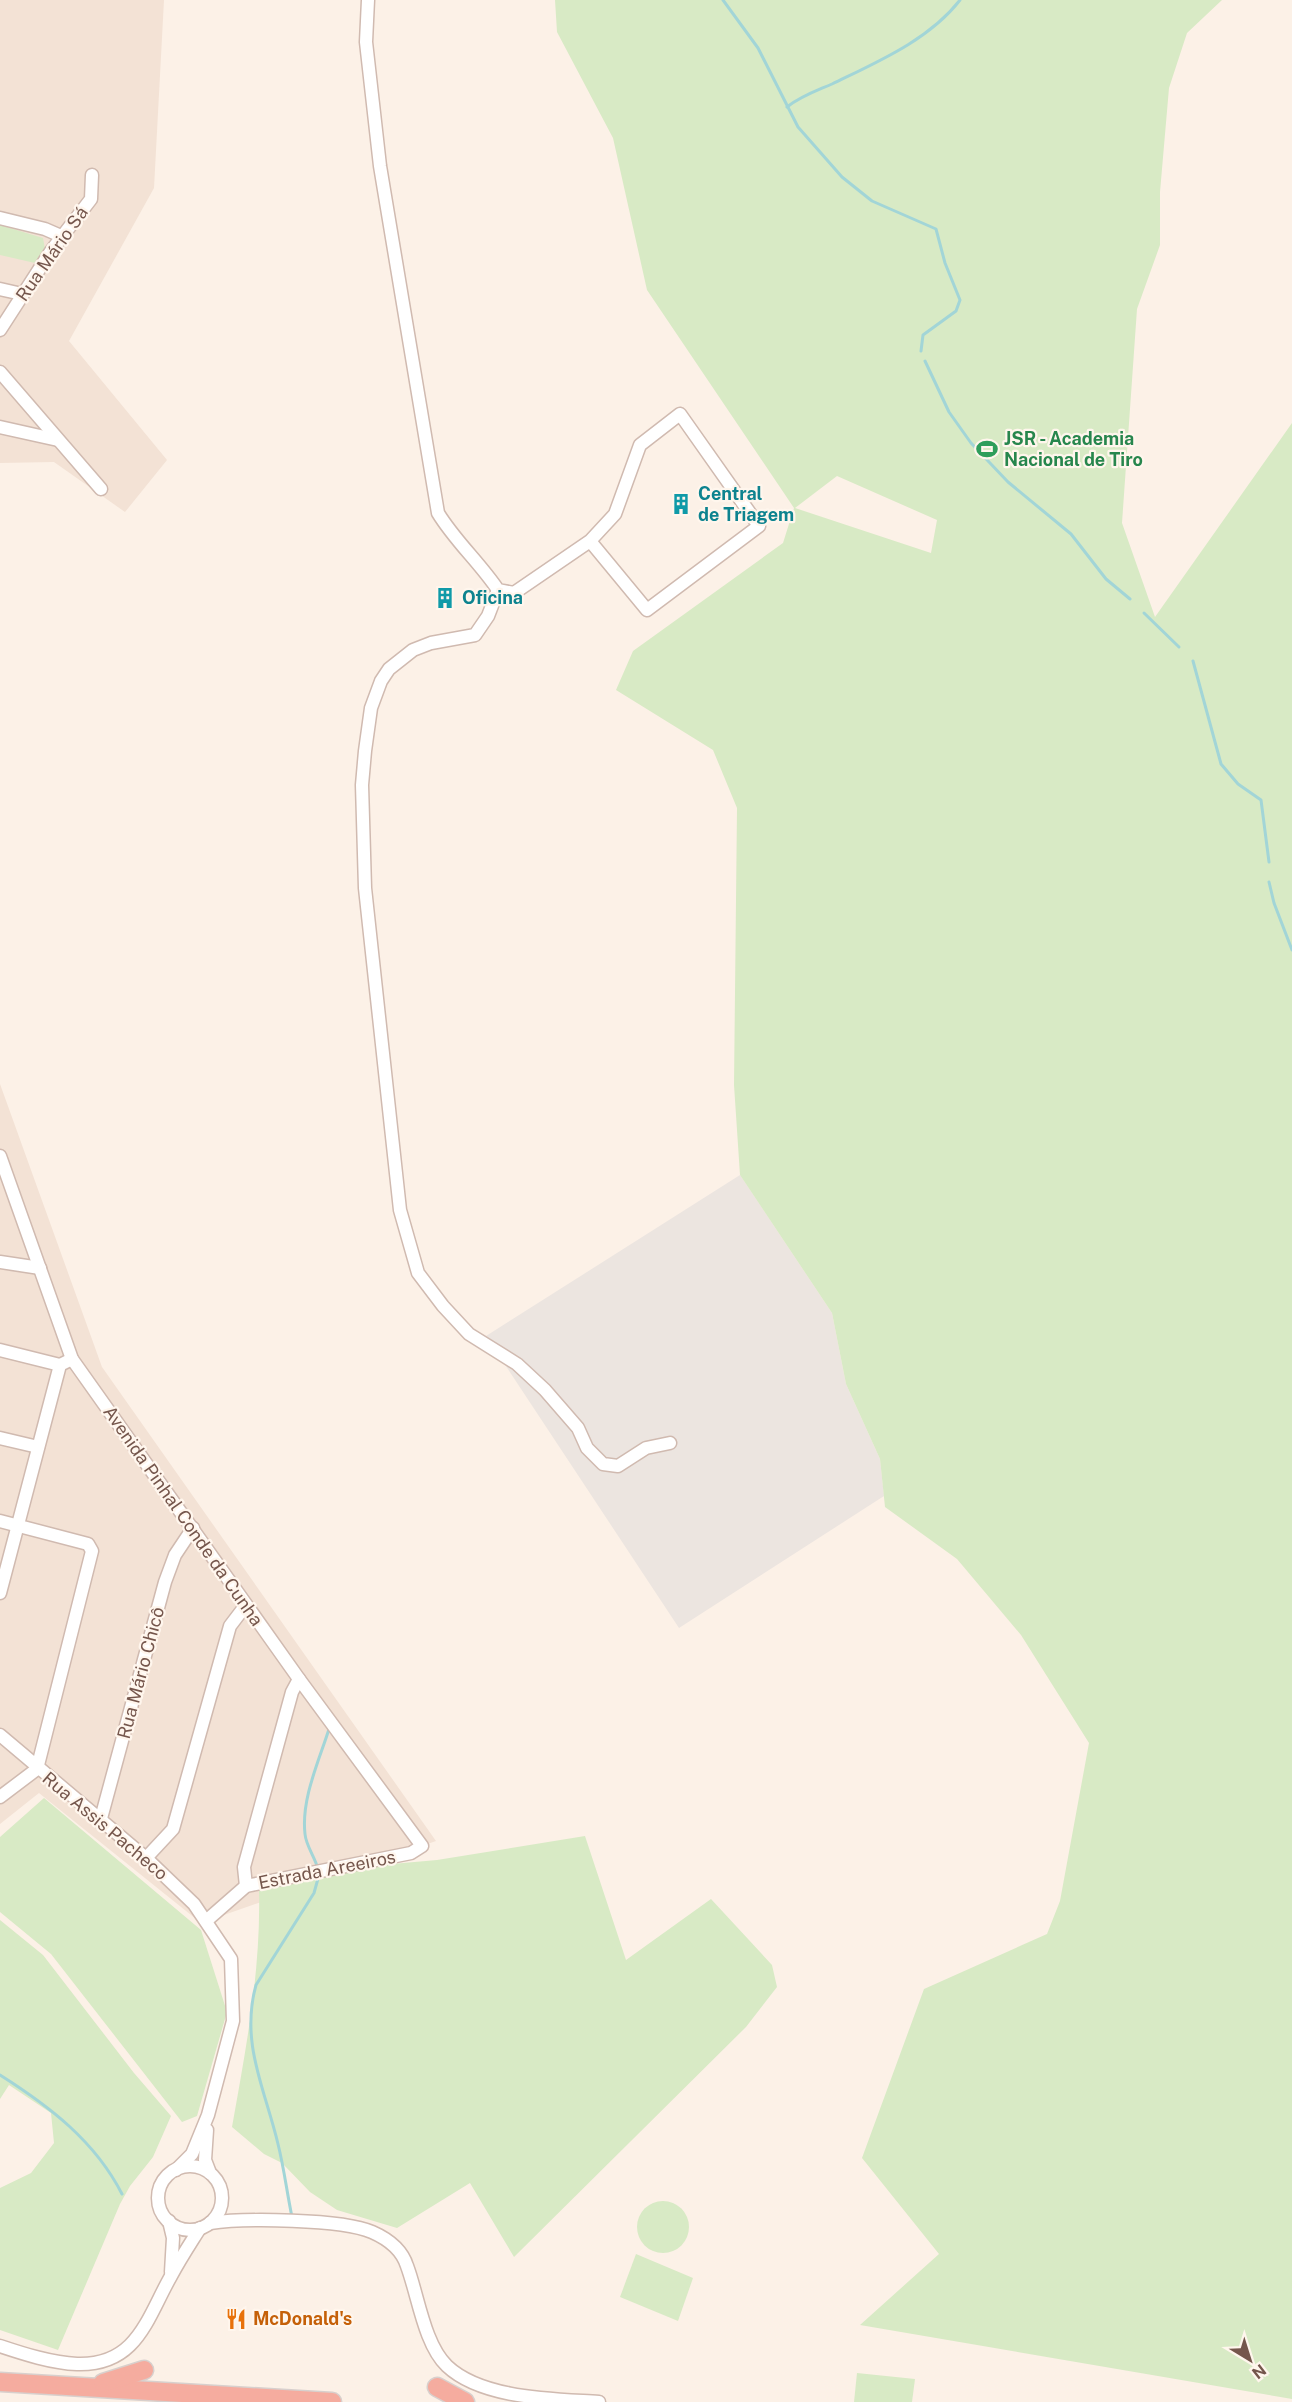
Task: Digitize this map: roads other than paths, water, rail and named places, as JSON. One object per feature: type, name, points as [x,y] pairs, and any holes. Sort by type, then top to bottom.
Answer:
[{"type":"highway","points":[[68,2386],[112,2382],[144,2370]]},
{"type":"highway","points":[[0,2382],[332,2402]]},
{"type":"highway","points":[[437,2387],[465,2402]]},
{"type":"street","points":[[368,0],[366,42],[380,166],[438,513],[450,532],[468,550],[498,590],[514,593],[590,541],[615,514],[640,445],[680,414],[759,526],[647,610],[590,541]]},
{"type":"street","name":"Rua Mário Sá","points":[[0,330],[61,236],[91,199],[92,175]]},
{"type":"street","points":[[0,218],[45,229],[61,236]]},
{"type":"street","points":[[0,289],[22,294]]},
{"type":"street","points":[[0,372],[101,489]]},
{"type":"street","points":[[0,427],[58,440]]},
{"type":"street","points":[[498,590],[488,616],[475,635],[431,643],[401,657],[381,681],[371,708],[362,784],[365,888],[400,1210],[418,1273],[442,1306],[469,1334],[517,1364],[545,1390],[578,1428],[587,1448],[603,1464],[618,1466],[646,1448],[670,1443]]},
{"type":"street","name":"Avenida Pinhal Conde da Cunha","points":[[0,1156],[3,1171],[40,1268],[66,1362],[193,1528],[299,1679],[422,1846]]},
{"type":"street","points":[[0,1262],[40,1268]]},
{"type":"street","points":[[0,1350],[66,1362],[38,1447],[0,1593]]},
{"type":"street","points":[[0,1437],[38,1447]]},
{"type":"street","points":[[0,1521],[88,1544],[92,1551],[37,1769],[0,1797]]},
{"type":"street","name":"Rua Mário Chicô","points":[[100,1822],[165,1582],[175,1555],[193,1528]]},
{"type":"street","points":[[146,1858],[173,1829],[230,1626],[246,1605]]},
{"type":"street","points":[[246,1886],[244,1867],[292,1692],[299,1679]]},
{"type":"street","name":"Rua Assis Pacheco","points":[[0,1735],[37,1769],[146,1858],[194,1904],[231,1959],[233,2021],[208,2115]]},
{"type":"street","name":"Estrada Areeiros","points":[[206,1921],[246,1886],[286,1876],[411,1853],[422,1846]]},
{"type":"street","points":[[171,2276],[174,2252],[168,2221],[160,2207],[159,2196],[163,2182],[192,2154],[208,2115]]},
{"type":"street","points":[[208,2115],[205,2160],[210,2173]]},
{"type":"street","points":[[0,2346],[77,2364],[104,2360],[122,2353],[134,2344],[148,2323],[171,2276],[205,2226],[216,2217],[222,2200],[218,2181],[210,2173],[199,2167],[187,2166],[176,2170]]},
{"type":"street","points":[[222,2200],[234,2211],[259,2220]]},
{"type":"street","points":[[168,2221],[187,2230],[259,2220],[371,2232],[394,2245],[406,2263],[429,2335],[446,2365],[475,2386],[549,2398],[599,2402]]},
{"type":"waterway","points":[[723,0],[758,48],[798,127],[842,177],[872,201],[936,229],[945,263],[960,300],[956,311],[923,335],[921,351]]},
{"type":"waterway","points":[[787,107],[901,49],[933,27],[960,0]]},
{"type":"waterway","points":[[925,361],[949,412],[971,443],[1008,482],[1071,534],[1106,579],[1130,599]]},
{"type":"waterway","points":[[1144,613],[1179,647]]},
{"type":"waterway","points":[[1193,661],[1221,764],[1238,784],[1261,800],[1269,862]]},
{"type":"waterway","points":[[1269,882],[1274,903],[1292,950]]},
{"type":"waterway","points":[[318,1869],[306,1838],[304,1821],[308,1794],[329,1729]]},
{"type":"waterway","points":[[292,2217],[278,2144],[256,2066],[251,2027],[252,2006],[256,1985],[314,1893],[319,1875]]},
{"type":"waterway","points":[[0,2075],[36,2099],[69,2126],[98,2157],[122,2194]]},
{"type":"place","name":"JSR - Academia Nacional de Tiro","points":[[987,449]]},
{"type":"place","name":"Central de Triagem","points":[[681,504]]},
{"type":"place","name":"Oficina","points":[[445,598]]},
{"type":"place","name":"McDonald's","points":[[236,2319]]}]
